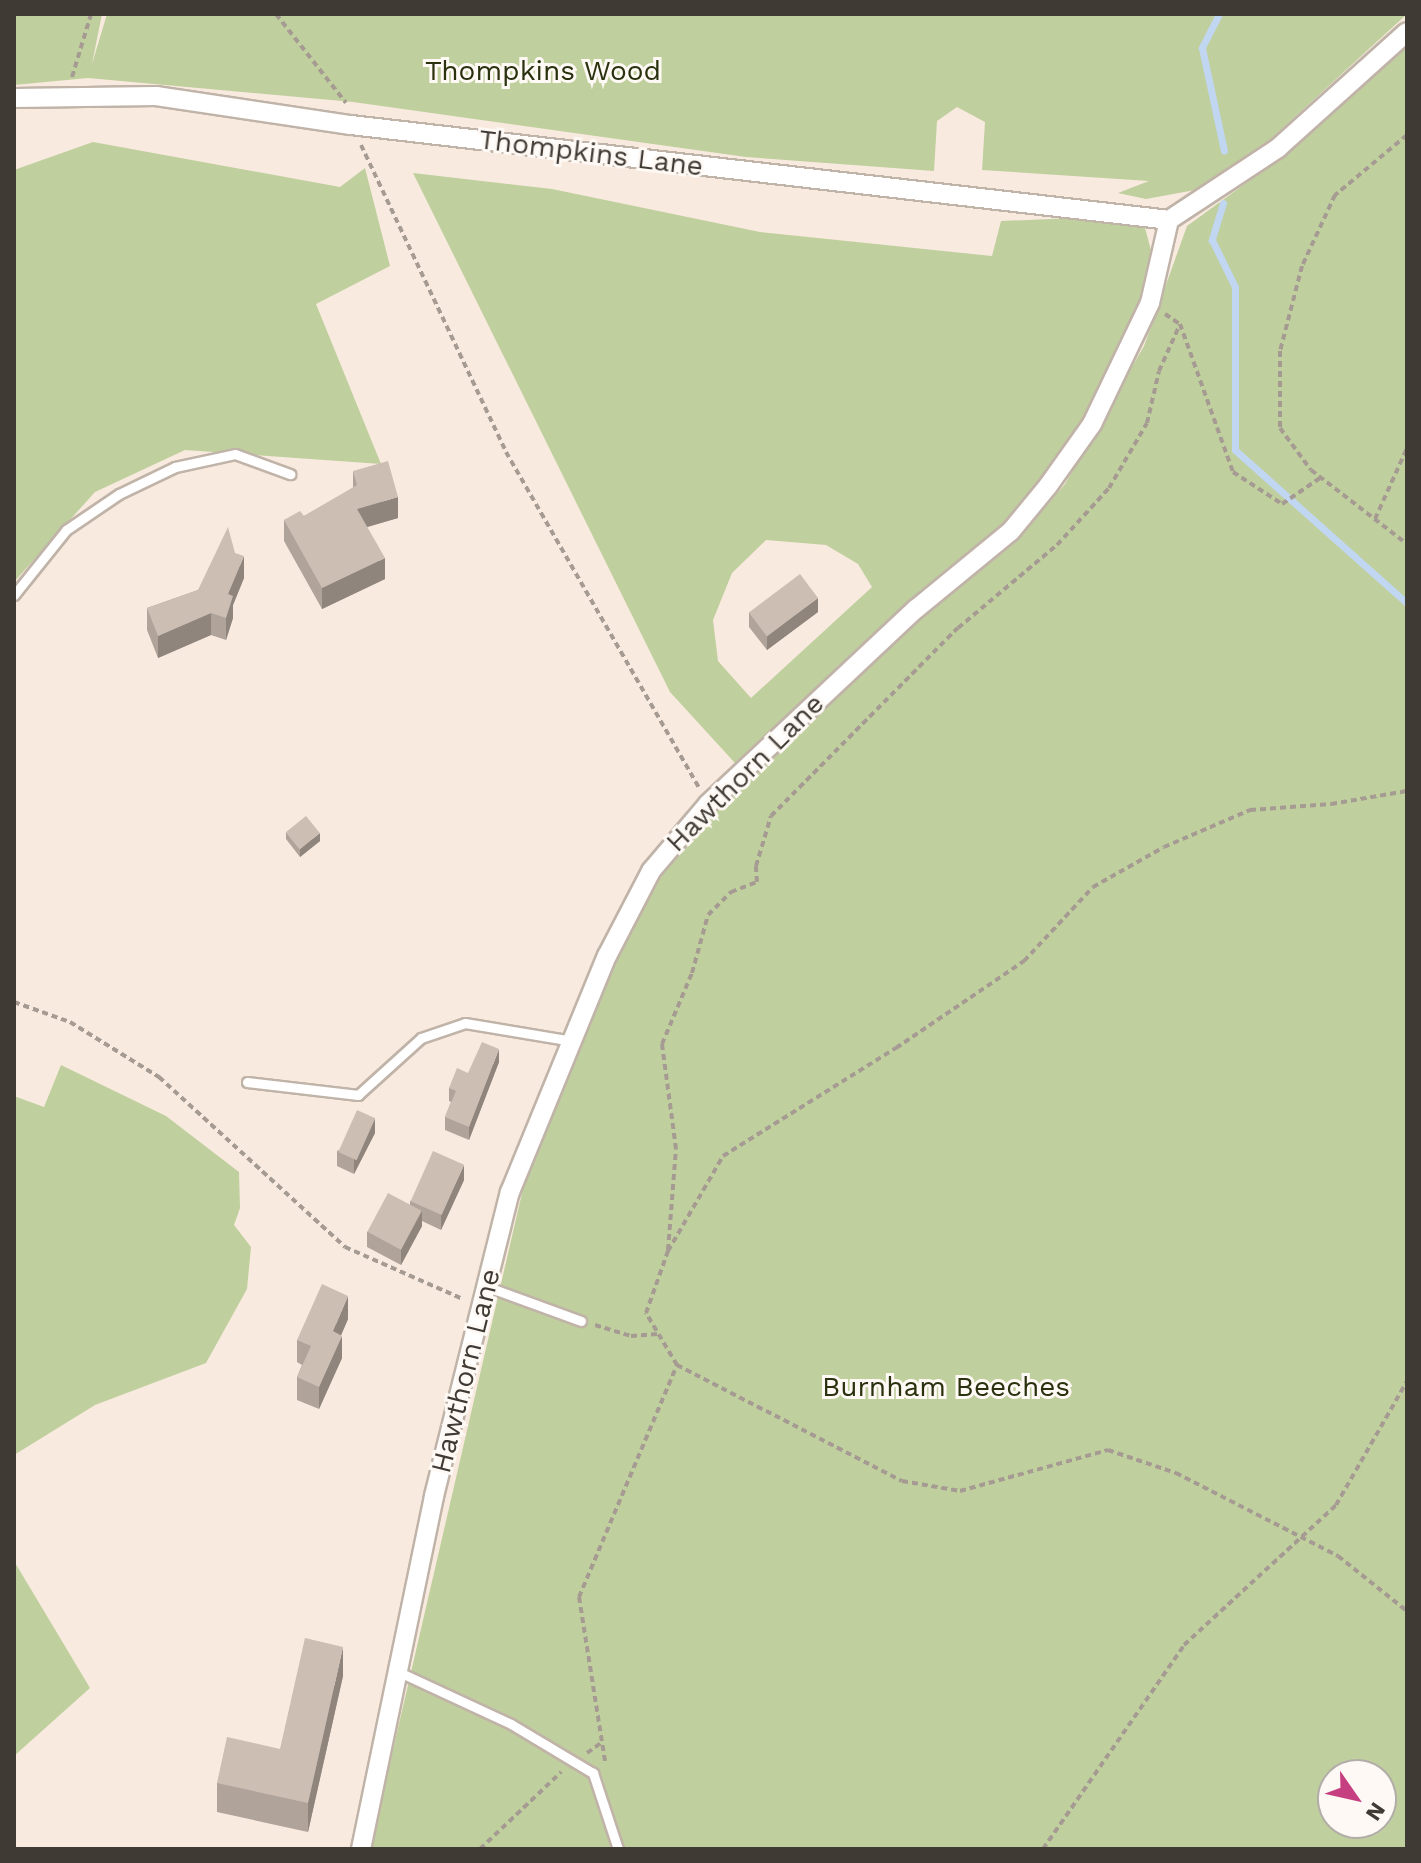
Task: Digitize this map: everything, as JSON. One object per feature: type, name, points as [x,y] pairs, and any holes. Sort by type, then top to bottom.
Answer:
[{"type":"street","points":[[1169,220],[1278,148],[1407,32]]},
{"type":"street","name":"Thompkins Lane","points":[[18,94],[156,96],[351,125],[1169,220]]},
{"type":"street","name":"Hawthorn Lane","points":[[361,1849],[434,1496],[484,1308],[510,1192],[572,1041],[651,871],[708,804],[904,620],[1011,531],[1092,424],[1150,303],[1169,220]]},
{"type":"lane","points":[[14,595],[66,530],[119,494],[175,467],[235,454],[290,474]]},
{"type":"lane","points":[[247,1082],[358,1095],[421,1038],[465,1023],[572,1041]]},
{"type":"lane","points":[[488,1287],[581,1321]]},
{"type":"lane","points":[[399,1672],[511,1724],[593,1773],[618,1849]]},
{"type":"path","points":[[66,97],[91,14]]},
{"type":"path","points":[[276,14],[345,97]]},
{"type":"path","points":[[351,125],[506,452],[708,804]]},
{"type":"path","points":[[1407,135],[1335,195],[1302,266],[1280,351],[1280,428],[1321,478],[1407,544]]},
{"type":"path","points":[[1150,303],[1180,324],[1233,472],[1282,504],[1321,478]]},
{"type":"path","points":[[668,1251],[676,1149],[662,1044],[692,973],[708,915],[731,892],[757,882],[756,866],[771,816],[958,628],[1057,545],[1109,488],[1147,423],[1159,371],[1180,324]]},
{"type":"path","points":[[1375,519],[1407,448]]},
{"type":"path","points":[[1407,791],[1250,810],[1164,847],[1093,887],[1024,961],[870,1066],[723,1156],[668,1251],[646,1313],[677,1365],[902,1481],[960,1491],[1108,1450],[1176,1473],[1338,1556],[1407,1611]]},
{"type":"path","points":[[14,1002],[70,1022],[159,1077],[345,1247],[484,1308]]},
{"type":"path","points":[[581,1321],[631,1336],[658,1334]]},
{"type":"path","points":[[606,1772],[579,1597],[677,1365]]},
{"type":"path","points":[[1043,1849],[1184,1645],[1298,1536],[1336,1505],[1407,1381]]},
{"type":"path","points":[[480,1849],[544,1784],[602,1742]]},
{"type":"green space","name":"Thompkins Wood","points":[[14,14],[102,14],[92,64],[107,14],[1407,14],[1238,169],[1195,190],[1146,199],[1118,193],[1149,181],[982,170],[985,122],[957,107],[937,121],[934,171],[746,157],[353,102],[88,78],[14,85]]},
{"type":"green space","name":"Burnham Beeches","points":[[1407,46],[1407,1849],[370,1849],[532,1150],[638,902],[717,805],[911,627],[1016,542],[1065,484],[1144,346],[1187,226],[1282,157]]},
{"type":"green space","points":[[93,142],[340,187],[365,168],[390,266],[316,304],[381,464],[185,450],[95,492],[14,582],[14,170]]},
{"type":"green space","points":[[413,173],[552,189],[760,232],[992,256],[1001,221],[1075,218],[1144,224],[1152,254],[1147,283],[1114,368],[1039,487],[1000,532],[735,763],[670,692]],"holes":[[[766,540],[826,545],[858,564],[872,587],[751,698],[718,661],[713,620],[732,573]]]},
{"type":"green space","points":[[61,1065],[166,1116],[239,1172],[240,1208],[234,1225],[251,1247],[247,1289],[206,1363],[95,1405],[14,1455],[14,1096],[44,1107]]},
{"type":"green space","points":[[14,1561],[90,1688],[14,1756]]},
{"type":"building","points":[[388,461],[398,497],[357,509],[385,558],[322,588],[284,520],[300,511],[304,516],[357,485],[353,471]]},
{"type":"building","points":[[228,527],[235,553],[244,556],[228,594],[233,596],[226,618],[211,613],[158,636],[147,608],[198,590]]},
{"type":"building","points":[[800,574],[818,598],[767,636],[749,613]]},
{"type":"building","points":[[306,816],[320,833],[300,849],[286,832]]},
{"type":"building","points":[[482,1042],[499,1049],[469,1127],[445,1117],[456,1091],[449,1088],[457,1068],[468,1073]]},
{"type":"building","points":[[357,1110],[375,1118],[357,1160],[338,1152]]},
{"type":"building","points":[[433,1151],[464,1165],[442,1215],[411,1201]]},
{"type":"building","points":[[388,1193],[422,1211],[401,1250],[367,1232]]},
{"type":"building","points":[[322,1284],[348,1296],[333,1331],[342,1336],[319,1387],[297,1377],[311,1346],[297,1340]]},
{"type":"building","points":[[305,1638],[343,1647],[308,1803],[217,1783],[227,1737],[280,1749]]},
{"type":"waterway","points":[[1219,14],[1202,48],[1224,151]]},
{"type":"waterway","points":[[1223,203],[1212,240],[1235,287],[1235,450],[1407,603]]}]
